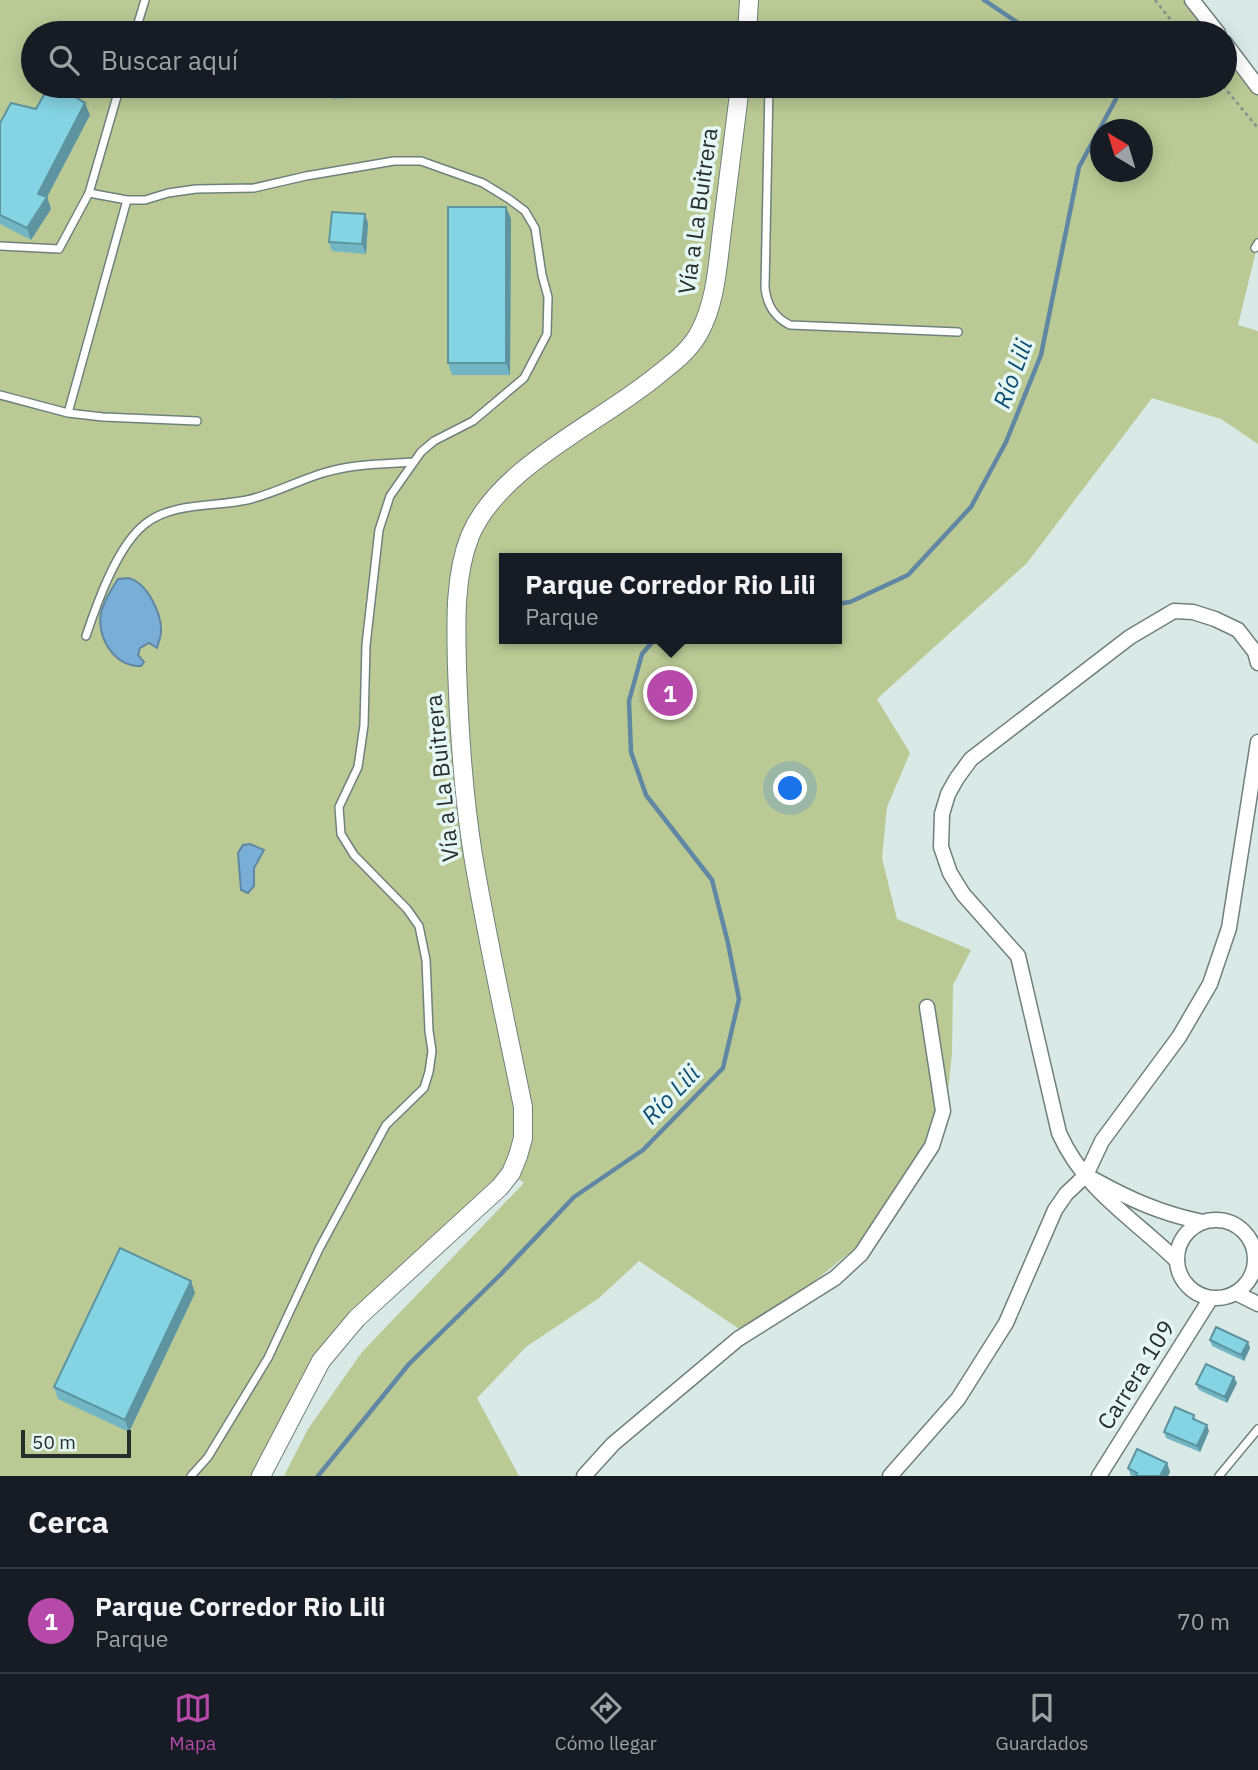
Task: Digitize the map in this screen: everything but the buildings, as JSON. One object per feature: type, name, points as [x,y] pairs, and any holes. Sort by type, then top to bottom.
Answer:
[{"type":"street","points":[[748,21],[749,0]]},
{"type":"street","points":[[1192,0],[1209,21]]},
{"type":"street","points":[[1237,59],[1258,87]]},
{"type":"street","name":"Vía a La Buitrera","points":[[261,1476],[321,1361],[357,1318],[488,1201],[511,1173],[518,1156],[523,1138],[523,1107],[473,855],[458,713],[456,631],[464,556],[483,513],[508,486],[535,461],[636,393],[687,351],[699,334],[707,314],[716,274],[738,98]]},
{"type":"street","points":[[1176,1260],[1151,1235],[1120,1213],[1068,1152],[1059,1133],[1018,956],[963,894],[950,873],[941,847],[942,814],[948,794],[971,759],[1130,636],[1174,611],[1193,612],[1238,630],[1255,652],[1258,663]]},
{"type":"street","points":[[890,1476],[958,1399],[1006,1323],[1055,1210],[1066,1194],[1086,1175],[1102,1141],[1179,1037],[1210,984],[1229,928],[1258,742]]},
{"type":"street","points":[[584,1476],[612,1444],[738,1339],[835,1278],[861,1254],[932,1146],[943,1111],[926,1007]]},
{"type":"street","points":[[1086,1175],[1145,1206],[1171,1216],[1203,1222],[1220,1219],[1240,1227],[1249,1236],[1257,1260],[1250,1279],[1236,1293],[1224,1298],[1198,1294],[1186,1285],[1179,1273],[1177,1251],[1184,1236],[1203,1222]]},
{"type":"street","points":[[1236,1293],[1258,1304]]},
{"type":"street","name":"Carrera 109","points":[[1099,1476],[1211,1298]]},
{"type":"lane","points":[[139,21],[145,0]]},
{"type":"lane","points":[[0,246],[60,249],[89,193],[117,98]]},
{"type":"lane","points":[[769,98],[765,288],[766,298],[774,314],[790,325],[958,332]]},
{"type":"lane","points":[[89,193],[127,200],[145,200],[168,193],[254,188],[394,161],[421,161],[483,183],[525,211],[535,229],[548,297],[547,334],[524,378],[473,421],[434,441],[412,462],[390,496],[379,530],[366,645],[363,726],[358,767],[340,807],[341,834],[354,855],[407,909],[419,926],[426,960],[432,1051],[429,1072],[424,1088],[386,1125],[319,1249],[268,1358],[208,1457],[191,1476]]},
{"type":"lane","points":[[68,413],[127,200]]},
{"type":"lane","points":[[0,395],[68,413],[197,421]]},
{"type":"lane","points":[[86,636],[111,571],[138,531],[158,516],[170,511],[249,500],[323,473],[348,467],[412,462]]},
{"type":"lane","points":[[1219,1476],[1258,1429]]},
{"type":"path","points":[[1155,0],[1172,21]]},
{"type":"path","points":[[1233,98],[1258,128]]},
{"type":"green space","points":[[0,0],[1192,0],[1209,21],[21,21],[21,98],[1237,98],[1237,59],[1258,87],[1258,243],[1238,325],[1258,331],[1258,444],[1221,419],[1152,398],[1027,563],[877,699],[910,753],[887,807],[882,858],[897,919],[971,950],[953,985],[952,1052],[945,1121],[874,1233],[748,1335],[639,1261],[599,1298],[526,1347],[477,1398],[519,1476],[284,1476],[308,1429],[362,1352],[524,1183],[511,1173],[357,1318],[261,1476],[0,1476]]},
{"type":"water","points":[[128,578],[147,592],[161,625],[157,648],[149,643],[140,648],[138,655],[144,662],[141,666],[131,665],[115,655],[108,648],[101,629],[102,609],[109,593],[118,579]]},
{"type":"water","points":[[250,844],[264,850],[254,868],[254,886],[248,893],[241,890],[238,853],[243,845]]},
{"type":"waterway","name":"Río Lili","points":[[984,0],[1015,21]]},
{"type":"waterway","name":"Río Lili","points":[[842,603],[908,575],[971,507],[1006,442],[1041,355],[1079,167],[1116,98]]},
{"type":"waterway","name":"Río Lili","points":[[318,1476],[409,1364],[501,1274],[574,1197],[643,1150],[723,1068],[739,999],[712,880],[646,795],[631,752],[629,701],[642,654],[651,644]]},
{"type":"place","name":"Parque Corredor Rio Lili","points":[[670,693]]}]
